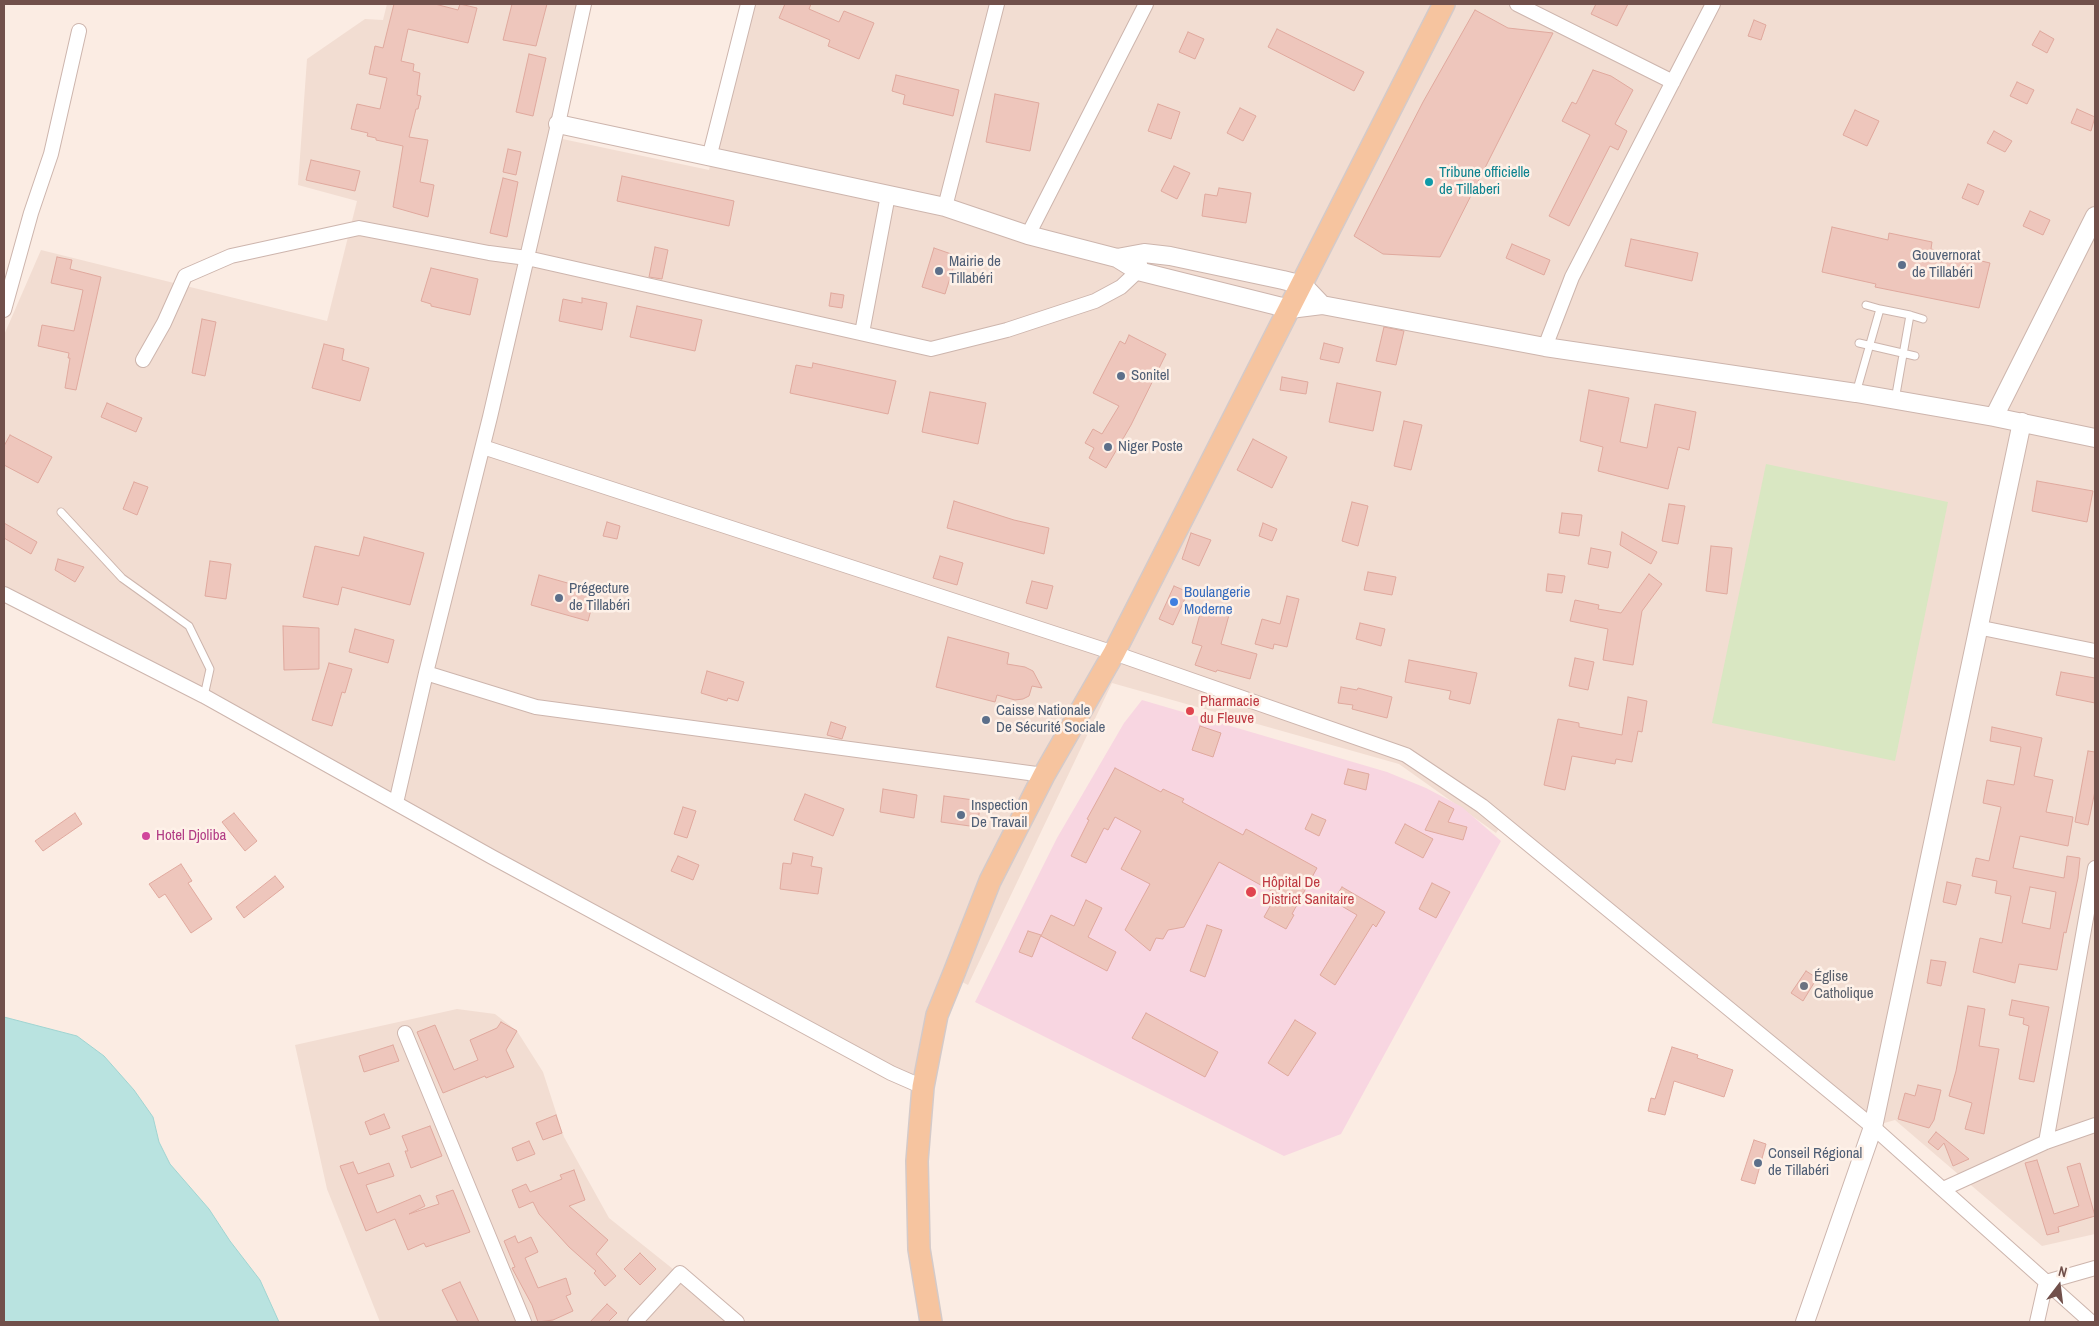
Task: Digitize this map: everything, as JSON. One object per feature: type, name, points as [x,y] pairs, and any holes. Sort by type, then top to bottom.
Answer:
[{"type":"main road","points":[[931,1322],[919,1249],[917,1161],[923,1087],[937,1016],[990,881],[1044,775],[1114,653],[1444,4]]},
{"type":"street","points":[[396,803],[426,673],[483,447],[584,4]]},
{"type":"street","points":[[709,158],[748,4]]},
{"type":"street","points":[[945,206],[997,4]]},
{"type":"street","points":[[1028,235],[1146,4]]},
{"type":"street","points":[[1517,4],[1673,82]]},
{"type":"street","points":[[1545,347],[1572,277],[1713,4]]},
{"type":"street","points":[[4,310],[30,213],[51,154],[79,31]]},
{"type":"street","points":[[558,124],[709,158],[945,206],[1028,235],[1117,258],[1138,272],[1290,309],[1322,305],[1545,347],[1856,393],[2022,422],[2095,438]]},
{"type":"street","points":[[862,333],[888,195]]},
{"type":"street","points":[[1994,417],[2090,239],[2095,216]]},
{"type":"street","points":[[143,360],[164,323],[185,276],[231,256],[359,228],[488,253],[527,258],[932,348],[1007,330],[1094,301],[1121,287],[1138,272],[1144,253]]},
{"type":"street","points":[[1117,258],[1144,253],[1170,256],[1302,285],[1322,305]]},
{"type":"street","points":[[1805,1322],[1873,1127],[1977,627],[2022,422]]},
{"type":"street","points":[[483,447],[1114,653],[1406,756],[1482,806],[1873,1127],[2091,1322]]},
{"type":"street","points":[[4,594],[204,696],[492,857],[882,1068],[923,1087]]},
{"type":"street","points":[[1977,627],[2095,651]]},
{"type":"street","points":[[426,673],[536,707],[1044,775]]},
{"type":"street","points":[[2046,1142],[2089,937],[2095,868]]},
{"type":"street","points":[[405,1033],[524,1322]]},
{"type":"street","points":[[1942,1189],[2046,1142],[2095,1125]]},
{"type":"street","points":[[2046,1282],[2095,1268]]},
{"type":"street","points":[[635,1322],[680,1273],[738,1322]]},
{"type":"street","points":[[2036,1322],[2046,1282]]},
{"type":"lane","points":[[1866,305],[1923,319]]},
{"type":"lane","points":[[1856,393],[1880,309]]},
{"type":"lane","points":[[1894,401],[1910,315]]},
{"type":"lane","points":[[1859,343],[1915,356]]},
{"type":"lane","points":[[61,512],[122,578],[189,626],[210,669],[204,696]]},
{"type":"shaded area","points":[[387,4],[583,4],[553,137],[709,170],[750,4],[2095,4],[2095,1234],[2042,1246],[1895,1120],[1870,1127],[1504,821],[1496,833],[1399,764],[1112,683],[968,985],[950,976],[920,1077],[893,1071],[4,590],[4,335],[41,250],[327,321],[357,201],[298,185],[307,59],[365,19],[383,20]]},
{"type":"shaded area","name":"Hôpital De District Sanitaire","points":[[1142,700],[1387,772],[1426,788],[1462,807],[1501,841],[1341,1134],[1284,1156],[975,1002],[1057,838],[1124,723]]},
{"type":"shaded area","points":[[457,1009],[495,1014],[517,1031],[543,1072],[564,1137],[609,1218],[678,1273],[735,1322],[380,1322],[327,1189],[295,1045]]},
{"type":"green space","points":[[1766,464],[1948,502],[1895,761],[1712,723]]},
{"type":"water","points":[[4,1017],[77,1036],[104,1056],[134,1090],[153,1117],[159,1142],[170,1164],[209,1209],[230,1241],[260,1280],[279,1322],[4,1322]]},
{"type":"building","points":[[394,4],[435,4],[458,10],[460,4],[477,8],[468,43],[408,29],[401,61],[414,64],[413,71],[420,73],[417,95],[421,96],[409,137],[428,140],[420,182],[434,185],[428,217],[393,207],[403,146],[376,140],[376,138],[367,136],[368,133],[351,129],[357,104],[380,109],[387,78],[369,74],[375,46],[383,48]]},
{"type":"building","points":[[512,4],[547,4],[536,46],[503,40]]},
{"type":"building","points":[[785,4],[811,4],[809,9],[839,22],[844,11],[874,23],[859,59],[828,46],[830,40],[779,18]]},
{"type":"building","points":[[1596,4],[1628,4],[1617,26],[1591,14]]},
{"type":"building","points":[[1475,10],[1508,28],[1553,33],[1440,257],[1383,254],[1354,236],[1423,102]]},
{"type":"building","points":[[1754,20],[1766,25],[1761,40],[1748,36]]},
{"type":"building","points":[[1277,29],[1364,72],[1354,91],[1268,47]]},
{"type":"building","points":[[2040,31],[2054,39],[2047,53],[2032,45]]},
{"type":"building","points":[[1188,32],[1204,39],[1195,59],[1179,52]]},
{"type":"building","points":[[529,54],[546,58],[533,116],[516,112]]},
{"type":"building","points":[[1593,70],[1611,76],[1633,90],[1615,124],[1627,131],[1618,150],[1610,146],[1569,226],[1549,216],[1590,135],[1562,121],[1572,102],[1576,104]]},
{"type":"building","points":[[896,75],[959,90],[953,116],[903,104],[905,95],[892,91]]},
{"type":"building","points":[[2017,82],[2034,90],[2027,104],[2010,96]]},
{"type":"building","points":[[995,94],[1039,103],[1030,151],[986,142]]},
{"type":"building","points":[[1158,104],[1180,112],[1171,139],[1148,131]]},
{"type":"building","points":[[1240,108],[1256,116],[1243,141],[1227,133]]},
{"type":"building","points":[[2077,109],[2095,117],[2091,131],[2071,123]]},
{"type":"building","points":[[1855,110],[1879,121],[1867,146],[1843,135]]},
{"type":"building","points":[[1994,131],[2012,141],[2005,152],[1987,143]]},
{"type":"building","points":[[508,149],[521,152],[516,175],[503,172]]},
{"type":"building","points":[[311,160],[360,171],[355,191],[306,180]]},
{"type":"building","points":[[1174,166],[1190,173],[1177,199],[1161,191]]},
{"type":"building","points":[[622,176],[734,201],[729,226],[617,201]]},
{"type":"building","points":[[503,178],[518,182],[507,237],[490,233]]},
{"type":"building","points":[[1968,184],[1984,191],[1978,205],[1962,198]]},
{"type":"building","points":[[1219,188],[1251,193],[1246,223],[1202,216],[1205,194],[1217,196]]},
{"type":"building","points":[[2030,211],[2050,220],[2043,235],[2023,226]]},
{"type":"building","points":[[1832,227],[1888,240],[1889,233],[1932,242],[1931,249],[1990,263],[1979,308],[1875,287],[1876,284],[1822,272]]},
{"type":"building","points":[[1631,239],[1698,253],[1692,281],[1625,266]]},
{"type":"building","points":[[1512,244],[1550,260],[1544,275],[1506,258]]},
{"type":"building","points":[[655,247],[668,250],[662,279],[649,277]]},
{"type":"building","points":[[934,248],[957,256],[945,294],[922,287]]},
{"type":"building","points":[[57,257],[72,260],[70,269],[101,277],[76,390],[65,388],[70,358],[68,358],[69,353],[38,346],[42,325],[74,331],[83,290],[51,283]]},
{"type":"building","points":[[431,268],[478,279],[470,315],[431,306],[431,304],[421,301]]},
{"type":"building","points":[[831,293],[844,295],[842,308],[829,306]]},
{"type":"building","points":[[582,298],[607,303],[602,330],[559,321],[563,299],[582,303]]},
{"type":"building","points":[[637,306],[702,320],[695,351],[630,337]]},
{"type":"building","points":[[202,319],[216,322],[205,376],[192,373]]},
{"type":"building","points":[[1384,327],[1404,331],[1396,365],[1376,361]]},
{"type":"building","points":[[1129,335],[1166,354],[1131,425],[1106,468],[1089,458],[1094,448],[1085,443],[1093,429],[1102,434],[1119,406],[1093,393],[1120,341],[1125,344]]},
{"type":"building","points":[[1324,343],[1343,348],[1339,363],[1320,359]]},
{"type":"building","points":[[324,344],[344,349],[342,360],[369,368],[360,401],[312,388]]},
{"type":"building","points":[[813,363],[896,381],[888,414],[790,393],[796,365],[812,368]]},
{"type":"building","points":[[1282,377],[1308,382],[1306,394],[1280,390]]},
{"type":"building","points":[[1337,383],[1381,392],[1373,431],[1329,422]]},
{"type":"building","points":[[1589,390],[1629,398],[1620,442],[1647,448],[1655,404],[1696,412],[1689,450],[1678,447],[1668,489],[1598,471],[1603,447],[1580,441]]},
{"type":"building","points":[[930,392],[986,403],[978,444],[922,432]]},
{"type":"building","points":[[107,403],[142,418],[136,432],[101,417]]},
{"type":"building","points":[[1404,421],[1422,425],[1411,470],[1394,466]]},
{"type":"building","points":[[10,435],[52,457],[38,483],[4,465],[4,446]]},
{"type":"building","points":[[1253,439],[1287,457],[1272,488],[1237,470]]},
{"type":"building","points":[[2037,481],[2093,491],[2087,522],[2032,511]]},
{"type":"building","points":[[134,482],[148,487],[137,515],[123,509]]},
{"type":"building","points":[[954,501],[1014,520],[1049,528],[1044,554],[947,528]]},
{"type":"building","points":[[1352,502],[1368,506],[1358,546],[1342,541]]},
{"type":"building","points":[[1669,504],[1685,506],[1678,544],[1662,541]]},
{"type":"building","points":[[1562,513],[1582,515],[1579,536],[1559,533]]},
{"type":"building","points":[[607,522],[620,526],[617,539],[603,536]]},
{"type":"building","points":[[4,523],[37,542],[31,554],[4,538]]},
{"type":"building","points":[[1263,523],[1277,529],[1272,541],[1259,536]]},
{"type":"building","points":[[1622,532],[1657,552],[1651,564],[1620,545]]},
{"type":"building","points":[[1191,533],[1211,540],[1199,566],[1182,559]]},
{"type":"building","points":[[364,537],[424,553],[410,605],[342,587],[338,605],[303,597],[315,546],[359,556]]},
{"type":"building","points":[[1711,546],[1732,548],[1727,594],[1706,591]]},
{"type":"building","points":[[1591,548],[1611,552],[1608,568],[1588,564]]},
{"type":"building","points":[[940,556],[963,563],[957,585],[933,578]]},
{"type":"building","points":[[58,559],[84,567],[75,582],[55,570]]},
{"type":"building","points":[[210,561],[231,564],[226,599],[205,596]]},
{"type":"building","points":[[1368,572],[1396,577],[1392,595],[1364,590]]},
{"type":"building","points":[[1548,574],[1565,576],[1562,593],[1546,591]]},
{"type":"building","points":[[1649,574],[1662,584],[1642,611],[1633,665],[1603,660],[1608,629],[1570,621],[1575,600],[1599,605],[1598,609],[1621,613]]},
{"type":"building","points":[[539,575],[596,591],[588,621],[531,605]]},
{"type":"building","points":[[1032,581],[1053,586],[1047,609],[1026,603]]},
{"type":"building","points":[[1174,586],[1188,592],[1173,625],[1159,619]]},
{"type":"building","points":[[1287,596],[1299,599],[1287,647],[1274,644],[1273,649],[1255,644],[1262,619],[1280,624]]},
{"type":"building","points":[[1202,607],[1229,615],[1221,644],[1257,654],[1250,679],[1217,670],[1216,672],[1195,665],[1202,646],[1192,643]]},
{"type":"building","points":[[1360,623],[1385,629],[1381,646],[1356,639]]},
{"type":"building","points":[[283,626],[319,628],[319,669],[284,670]]},
{"type":"building","points":[[355,629],[394,640],[388,663],[349,652]]},
{"type":"building","points":[[948,637],[1009,653],[1007,664],[1025,667],[1033,671],[1042,688],[1032,686],[1029,696],[1023,699],[1015,700],[997,695],[995,702],[936,687]]},
{"type":"building","points":[[1575,658],[1594,662],[1588,690],[1569,686]]},
{"type":"building","points":[[1409,660],[1477,673],[1470,704],[1449,699],[1451,691],[1405,682]]},
{"type":"building","points":[[329,663],[352,669],[345,693],[342,692],[332,726],[312,720]]},
{"type":"building","points":[[707,671],[744,682],[738,701],[728,698],[727,701],[701,693]]},
{"type":"building","points":[[2061,672],[2095,678],[2095,703],[2056,695]]},
{"type":"building","points":[[1341,687],[1357,690],[1358,688],[1392,697],[1387,718],[1352,709],[1353,705],[1338,703]]},
{"type":"building","points":[[1628,697],[1647,701],[1642,732],[1638,731],[1632,762],[1616,759],[1615,764],[1572,756],[1565,790],[1544,785],[1558,719],[1579,723],[1579,727],[1622,735]]},
{"type":"building","points":[[831,722],[846,727],[842,739],[827,735]]},
{"type":"building","points":[[1200,726],[1221,733],[1213,757],[1192,750]]},
{"type":"building","points":[[1992,727],[2042,738],[2034,776],[2053,780],[2046,812],[2073,817],[2068,846],[2020,836],[2013,868],[2064,878],[2067,856],[2080,858],[2078,878],[2066,933],[2064,932],[2057,970],[2019,964],[2015,983],[1973,972],[1980,938],[2002,943],[2011,896],[1995,893],[1997,881],[1972,876],[1976,858],[1989,861],[2001,807],[1983,803],[1987,780],[2014,785],[2021,747],[1990,741]],"holes":[[[2030,887],[2056,892],[2050,929],[2022,923]]]},
{"type":"building","points":[[2088,751],[2095,752],[2095,791],[2088,825],[2075,822]]},
{"type":"building","points":[[1115,768],[1161,792],[1163,789],[1184,799],[1182,802],[1243,835],[1246,829],[1317,868],[1286,929],[1264,917],[1277,894],[1219,862],[1184,927],[1168,930],[1163,939],[1156,938],[1150,951],[1125,930],[1150,884],[1121,869],[1141,831],[1115,817],[1108,830],[1104,828],[1086,863],[1071,856],[1089,820],[1087,819]]},
{"type":"building","points":[[1348,769],[1369,774],[1366,790],[1344,784]]},
{"type":"building","points":[[883,789],[917,795],[914,818],[880,812]]},
{"type":"building","points":[[805,794],[844,809],[833,836],[794,820]]},
{"type":"building","points":[[944,796],[981,801],[977,827],[941,822]]},
{"type":"building","points":[[1439,801],[1454,809],[1448,822],[1467,827],[1463,840],[1425,830]]},
{"type":"building","points":[[683,807],[696,811],[687,838],[674,834]]},
{"type":"building","points":[[75,813],[82,824],[43,851],[35,841]]},
{"type":"building","points":[[234,813],[257,841],[245,851],[222,822]]},
{"type":"building","points":[[1312,814],[1326,820],[1319,836],[1305,829]]},
{"type":"building","points":[[1405,824],[1433,839],[1423,858],[1395,843]]},
{"type":"building","points":[[793,853],[813,857],[811,866],[822,868],[818,894],[780,889],[783,863],[791,864]]},
{"type":"building","points":[[678,856],[699,865],[693,880],[671,871]]},
{"type":"building","points":[[181,864],[192,881],[188,883],[212,919],[191,933],[165,894],[159,898],[149,884]]},
{"type":"building","points":[[275,876],[284,887],[244,918],[236,907]]},
{"type":"building","points":[[1947,882],[1961,885],[1956,905],[1943,902]]},
{"type":"building","points":[[1432,883],[1450,892],[1436,918],[1419,909]]},
{"type":"building","points":[[1342,887],[1385,912],[1376,927],[1373,924],[1335,985],[1320,975],[1357,915],[1333,901]]},
{"type":"building","points":[[1086,900],[1102,908],[1088,937],[1116,952],[1107,971],[1041,936],[1051,915],[1074,926]]},
{"type":"building","points":[[1207,925],[1222,930],[1205,977],[1190,971]]},
{"type":"building","points":[[1028,931],[1041,935],[1032,957],[1019,952]]},
{"type":"building","points":[[1931,960],[1946,962],[1941,986],[1927,983]]},
{"type":"building","name":"Église Catholique","points":[[1806,971],[1817,978],[1803,1001],[1791,993]]},
{"type":"building","points":[[2012,1000],[2049,1007],[2034,1082],[2019,1079],[2029,1026],[2023,1024],[2024,1018],[2009,1015]]},
{"type":"building","points":[[1968,1006],[1985,1009],[1979,1046],[1999,1049],[1984,1134],[1965,1129],[1972,1103],[1949,1096],[1956,1071]]},
{"type":"building","points":[[1146,1013],[1218,1052],[1205,1077],[1132,1038]]},
{"type":"building","points":[[1295,1020],[1316,1033],[1288,1076],[1268,1063]]},
{"type":"building","points":[[501,1022],[517,1031],[506,1050],[514,1067],[486,1078],[485,1076],[443,1093],[417,1032],[435,1025],[454,1070],[478,1060],[470,1040],[497,1028]]},
{"type":"building","points":[[393,1045],[399,1061],[364,1072],[359,1056]]},
{"type":"building","points":[[1672,1047],[1698,1055],[1697,1058],[1733,1070],[1724,1097],[1674,1081],[1665,1115],[1648,1111],[1651,1098],[1655,1099]]},
{"type":"building","points":[[1918,1085],[1941,1090],[1934,1120],[1929,1128],[1898,1119],[1905,1093],[1915,1096]]},
{"type":"building","points":[[384,1114],[390,1128],[370,1135],[365,1122]]},
{"type":"building","points":[[556,1115],[562,1133],[543,1140],[536,1123]]},
{"type":"building","points":[[430,1126],[442,1156],[411,1168],[405,1151],[408,1151],[402,1136]]},
{"type":"building","points":[[1936,1132],[1969,1159],[1953,1166],[1944,1143],[1938,1150],[1928,1142]]},
{"type":"building","points":[[1754,1140],[1766,1144],[1755,1184],[1741,1180]]},
{"type":"building","points":[[529,1141],[535,1154],[517,1161],[512,1148]]},
{"type":"building","points":[[2037,1160],[2054,1214],[2079,1206],[2067,1167],[2080,1163],[2095,1216],[2058,1227],[2059,1232],[2047,1235],[2025,1163]]},
{"type":"building","points":[[353,1162],[358,1174],[389,1163],[394,1176],[366,1185],[377,1213],[420,1195],[425,1206],[409,1214],[439,1204],[436,1196],[453,1190],[470,1232],[426,1247],[424,1243],[408,1250],[395,1219],[366,1231],[340,1166]]},
{"type":"building","points":[[574,1170],[585,1200],[569,1206],[608,1240],[596,1254],[616,1276],[605,1286],[594,1273],[596,1271],[569,1247],[539,1214],[533,1202],[519,1208],[512,1190],[526,1184],[530,1192],[562,1179],[560,1175]]},
{"type":"building","points":[[515,1236],[518,1243],[531,1237],[538,1252],[525,1258],[538,1288],[566,1278],[571,1294],[566,1296],[573,1311],[553,1320],[538,1322],[532,1305],[512,1268],[515,1267],[504,1241]]},
{"type":"building","points":[[640,1253],[656,1269],[640,1285],[624,1269]]},
{"type":"building","points":[[460,1282],[479,1322],[458,1322],[442,1290]]},
{"type":"building","points":[[607,1304],[617,1313],[608,1322],[590,1322]]},
{"type":"place","name":"Tribune officielle de Tillaberi","points":[[1429,182]]},
{"type":"place","name":"Gouvernorat de Tillabéri","points":[[1902,265]]},
{"type":"place","name":"Mairie de Tillabéri","points":[[939,271]]},
{"type":"place","name":"Sonitel","points":[[1121,376]]},
{"type":"place","name":"Niger Poste","points":[[1108,447]]},
{"type":"place","name":"Prégecture de Tillabéri","points":[[559,598]]},
{"type":"place","name":"Boulangerie Moderne","points":[[1174,602]]},
{"type":"place","name":"Pharmacie du Fleuve","points":[[1190,711]]},
{"type":"place","name":"Caisse Nationale De Sécurité Sociale","points":[[986,720]]},
{"type":"place","name":"Inspection De Travail","points":[[961,815]]},
{"type":"place","name":"Hotel Djoliba","points":[[146,836]]},
{"type":"place","name":"Hôpital De District Sanitaire","points":[[1251,892]]},
{"type":"place","name":"Église Catholique","points":[[1804,986]]},
{"type":"place","name":"Conseil Régional de Tillabéri","points":[[1758,1163]]}]
